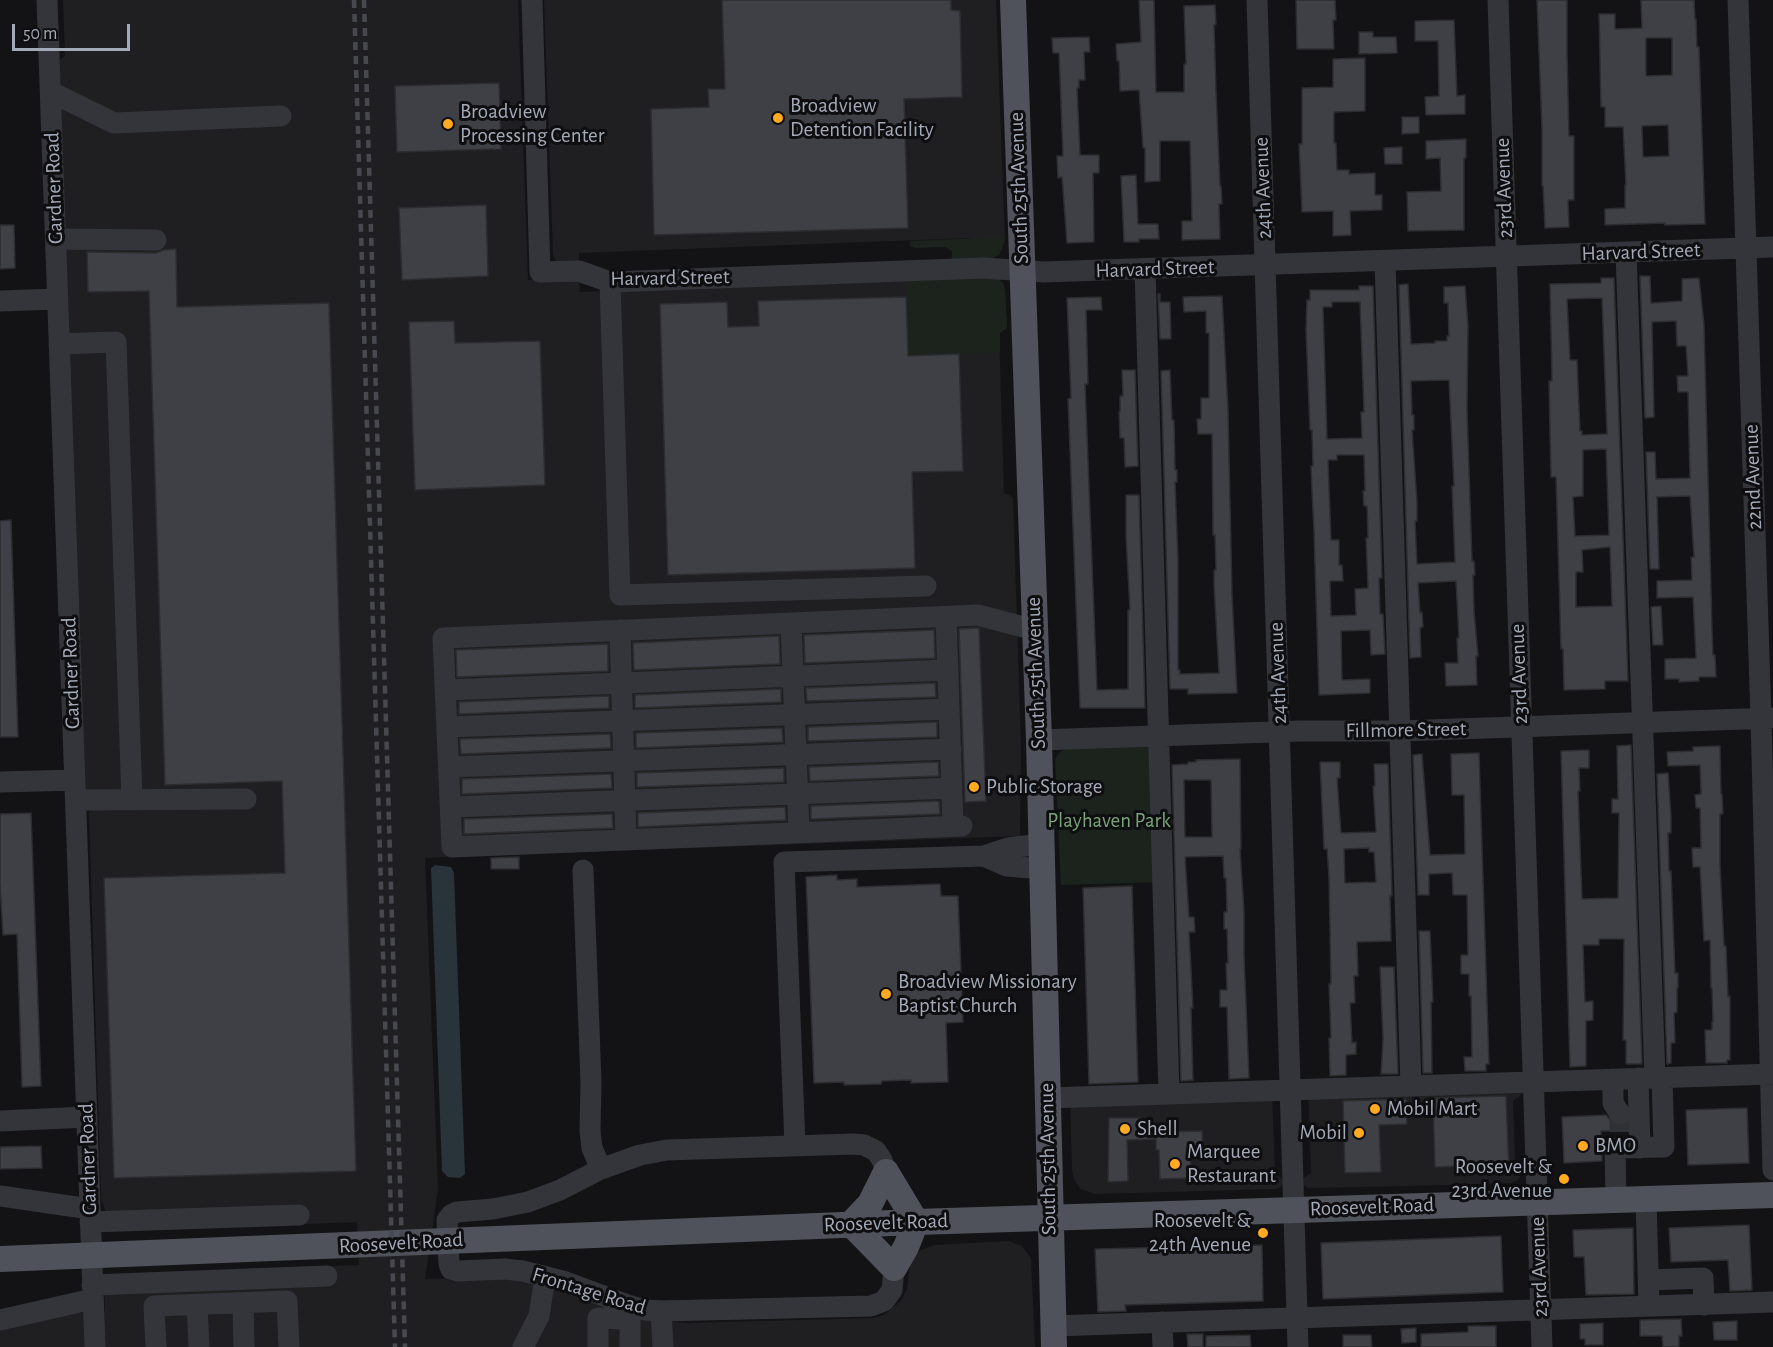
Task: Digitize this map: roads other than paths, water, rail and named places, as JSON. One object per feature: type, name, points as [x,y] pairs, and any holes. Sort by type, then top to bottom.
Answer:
[{"type":"main road","name":"South 25th Avenue","points":[[1013,0],[1039,740],[1053,1337]]},
{"type":"main road","points":[[886,1172],[916,1222],[894,1268],[851,1224],[870,1204],[886,1172]]},
{"type":"main road","name":"Roosevelt Road","points":[[0,1259],[851,1224],[1773,1196]]},
{"type":"street","name":"Gardner Road","points":[[47,0],[94,1347]]},
{"type":"street","name":"Harvard Street","points":[[532,0],[540,272],[579,271],[610,282],[983,268],[1044,272],[1773,248]]},
{"type":"street","name":"24th Avenue","points":[[1257,0],[1298,1347]]},
{"type":"street","name":"23rd Avenue","points":[[1498,0],[1542,1347]]},
{"type":"street","name":"22nd Avenue","points":[[1738,0],[1745,248],[1767,719],[1773,1170]]},
{"type":"street","points":[[51,92],[114,123],[281,116]]},
{"type":"street","points":[[56,239],[156,240]]},
{"type":"street","points":[[1047,1098],[1572,1080],[1614,1116],[1640,1148],[1652,1078],[1643,723],[1626,253]]},
{"type":"street","points":[[1385,261],[1411,1086]]},
{"type":"street","points":[[1145,269],[1169,1094]]},
{"type":"street","points":[[610,282],[620,595],[926,586]]},
{"type":"street","points":[[0,301],[57,298]]},
{"type":"street","points":[[59,344],[116,342],[132,800]]},
{"type":"street","points":[[946,617],[952,788],[958,826],[452,847],[443,638],[978,615],[1035,630]]},
{"type":"street","points":[[790,623],[799,832]]},
{"type":"street","points":[[620,630],[626,840]]},
{"type":"street","points":[[446,690],[948,670]]},
{"type":"street","points":[[447,727],[950,709]]},
{"type":"street","name":"Fillmore Street","points":[[1039,740],[1767,719]]},
{"type":"street","points":[[449,767],[951,749]]},
{"type":"street","points":[[0,782],[75,790],[132,800],[246,799]]},
{"type":"street","points":[[450,807],[952,788]]},
{"type":"street","points":[[795,1146],[784,862],[984,856],[1008,848],[1042,857]]},
{"type":"street","points":[[583,870],[591,1139],[592,1148],[601,1169]]},
{"type":"street","points":[[1616,1200],[1614,1116],[1652,1078],[1771,1074]]},
{"type":"street","points":[[0,1121],[87,1117]]},
{"type":"street","name":"Frontage Road","points":[[886,1172],[876,1151],[864,1145],[667,1150],[640,1155],[601,1169],[560,1190],[528,1202],[493,1209],[457,1212],[451,1215],[447,1220],[449,1264],[451,1269],[458,1271],[505,1269],[545,1276],[566,1282],[629,1312],[871,1306],[884,1301],[892,1290],[894,1268]]},
{"type":"street","points":[[0,1196],[90,1215],[299,1215]]},
{"type":"street","points":[[1646,1199],[1649,1306]]},
{"type":"street","points":[[0,1320],[92,1292],[327,1276]]},
{"type":"street","points":[[523,1347],[539,1316],[545,1276]]},
{"type":"street","points":[[1649,1280],[1704,1278],[1704,1305]]},
{"type":"street","points":[[156,1347],[154,1306],[287,1301],[289,1347]]},
{"type":"street","points":[[1053,1337],[1162,1323],[1773,1302]]},
{"type":"street","points":[[243,1303],[244,1347]]},
{"type":"street","points":[[197,1305],[200,1347]]},
{"type":"street","points":[[661,1311],[663,1347]]},
{"type":"street","points":[[598,1347],[598,1318],[629,1312],[630,1347]]},
{"type":"street","points":[[1162,1323],[1163,1347]]},
{"type":"tunnel","points":[[1620,1114],[1620,1132]]},
{"type":"railway","points":[[354,0],[395,1347]]},
{"type":"railway","points":[[364,0],[405,1347]]},
{"type":"place","name":"Broadview Detention Facility","points":[[778,118]]},
{"type":"place","name":"Broadview Processing Center","points":[[448,124]]},
{"type":"place","name":"Public Storage","points":[[974,787]]},
{"type":"place","name":"Broadview Missionary Baptist Church","points":[[886,994]]},
{"type":"place","name":"Mobil Mart","points":[[1375,1109]]},
{"type":"place","name":"Shell","points":[[1125,1129]]},
{"type":"place","name":"Mobil","points":[[1359,1133]]},
{"type":"place","name":"BMO","points":[[1583,1146]]},
{"type":"place","name":"Marquee Restaurant","points":[[1175,1164]]},
{"type":"place","name":"Roosevelt & 23rd Avenue","points":[[1564,1179]]},
{"type":"place","name":"Roosevelt & 24th Avenue","points":[[1263,1233]]},
{"type":"park label","name":"Playhaven Park","points":[[1109,821]]}]
